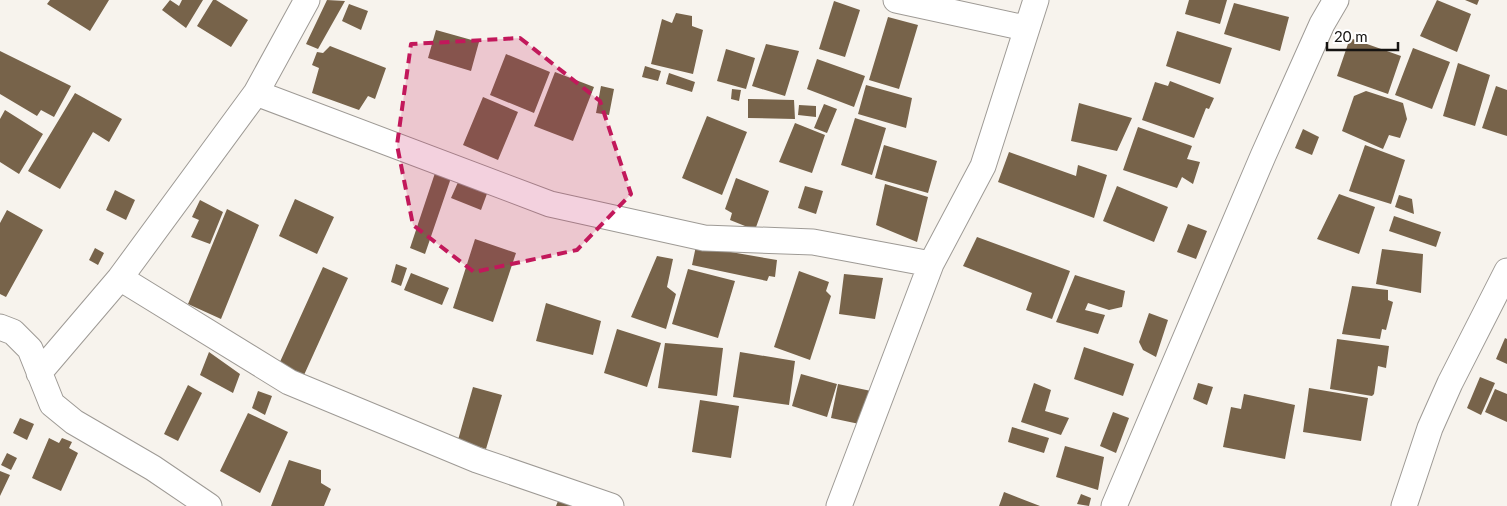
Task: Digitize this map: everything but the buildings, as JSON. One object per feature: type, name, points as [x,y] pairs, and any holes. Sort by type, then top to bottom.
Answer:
[{"type":"street","points":[[39,373],[120,278],[256,92],[307,0]]},
{"type":"street","points":[[896,0],[1025,28]]},
{"type":"street","points":[[840,506],[931,264],[983,166],[1025,28],[1036,0]]},
{"type":"street","points":[[1114,506],[1264,156],[1322,24],[1336,0]]},
{"type":"street","points":[[256,92],[550,204],[704,238],[813,242],[931,264]]},
{"type":"street","points":[[1404,506],[1430,428],[1450,383],[1507,271]]},
{"type":"street","points":[[120,278],[289,382],[477,460],[611,506]]},
{"type":"street","points":[[0,327],[13,332],[30,349],[52,404],[74,422],[153,468],[210,506]]},
{"type":"highlighted area","points":[[520,38],[600,101],[631,194],[577,250],[474,272],[413,225],[397,145],[411,44]]}]
